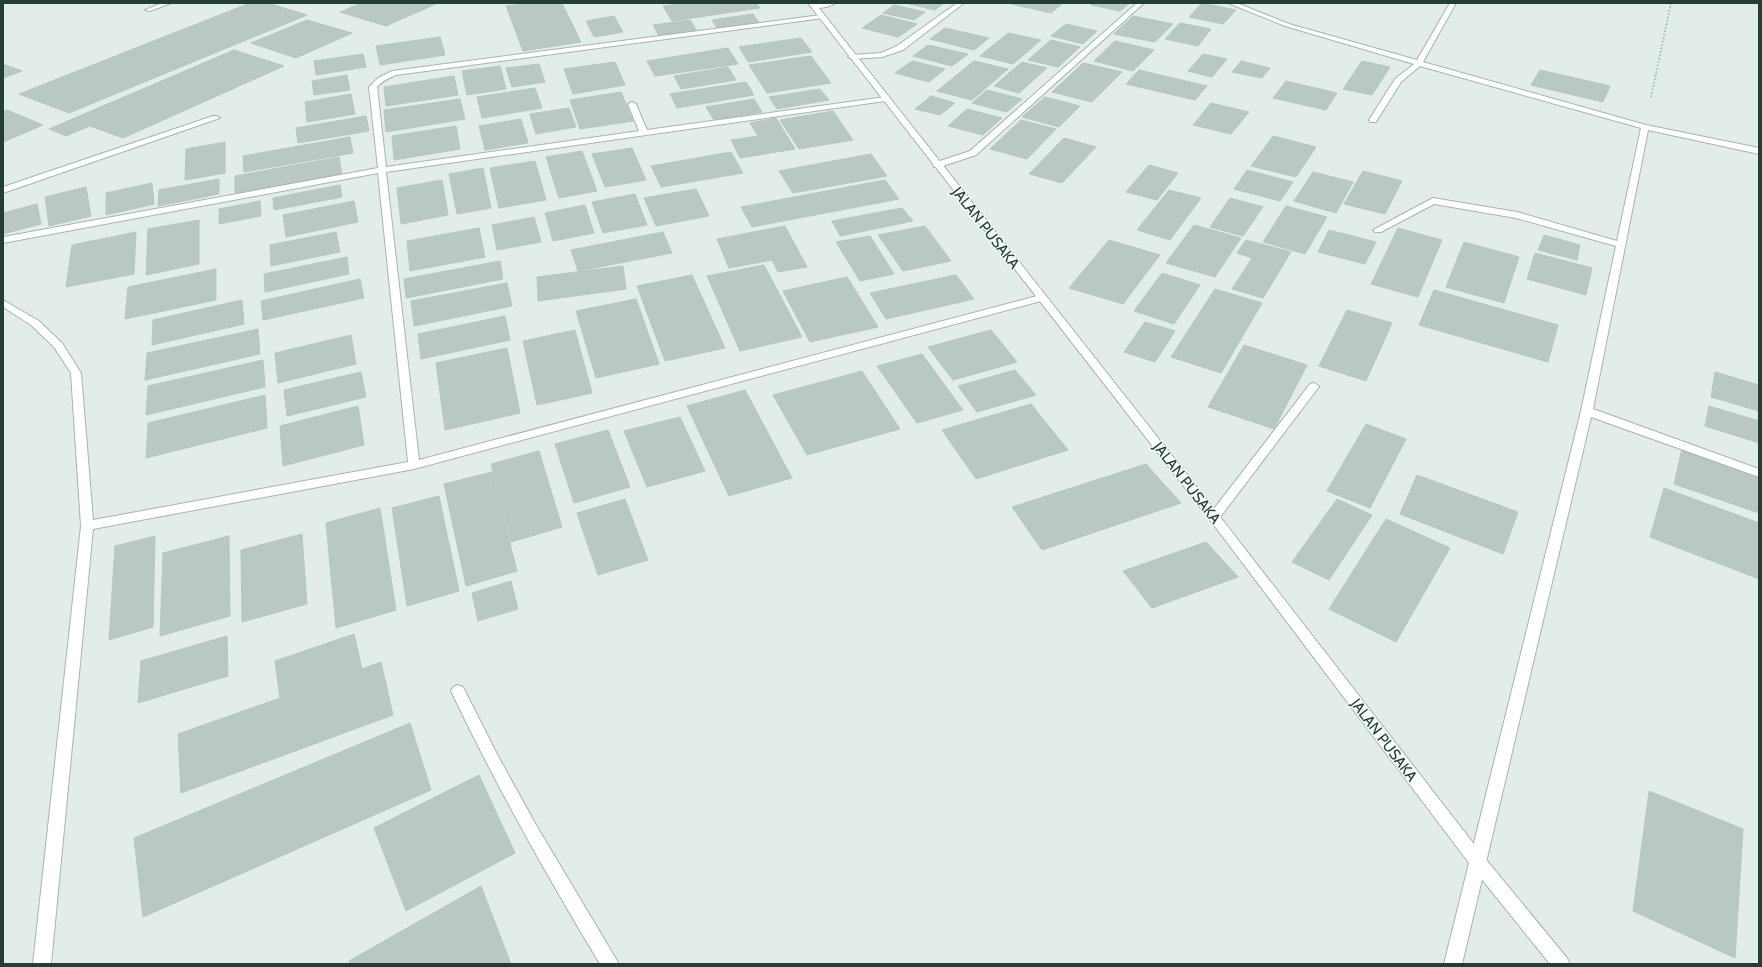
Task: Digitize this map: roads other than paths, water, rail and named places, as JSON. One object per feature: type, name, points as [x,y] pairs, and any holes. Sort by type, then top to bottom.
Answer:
[{"type":"street","points":[[148,10],[168,3]]},
{"type":"street","points":[[812,4],[833,3]]},
{"type":"street","points":[[852,57],[882,55],[900,48],[961,3]]},
{"type":"street","points":[[937,165],[973,153],[1141,3]]},
{"type":"street","points":[[1231,3],[1287,24],[1645,127],[1759,152]]},
{"type":"street","points":[[1373,120],[1398,81],[1419,63],[1453,3]]},
{"type":"street","name":"JALAN PUSAKA","points":[[812,4],[821,18],[1214,517],[1478,862],[1561,964]]},
{"type":"street","points":[[414,465],[381,170],[373,87],[376,82],[395,73],[821,18]]},
{"type":"street","points":[[3,240],[381,170],[885,99]]},
{"type":"street","points":[[632,104],[644,133]]},
{"type":"street","points":[[3,190],[216,118]]},
{"type":"street","points":[[1453,964],[1587,411],[1645,127]]},
{"type":"street","points":[[1378,230],[1432,201],[1517,215],[1621,245]]},
{"type":"street","points":[[87,526],[414,465],[1041,298]]},
{"type":"street","points":[[3,303],[35,324],[58,345],[76,373],[87,526],[42,964]]},
{"type":"street","points":[[1214,517],[1314,386]]},
{"type":"street","points":[[1587,411],[1759,473]]},
{"type":"street","points":[[458,691],[483,743],[579,914],[610,964]]}]
